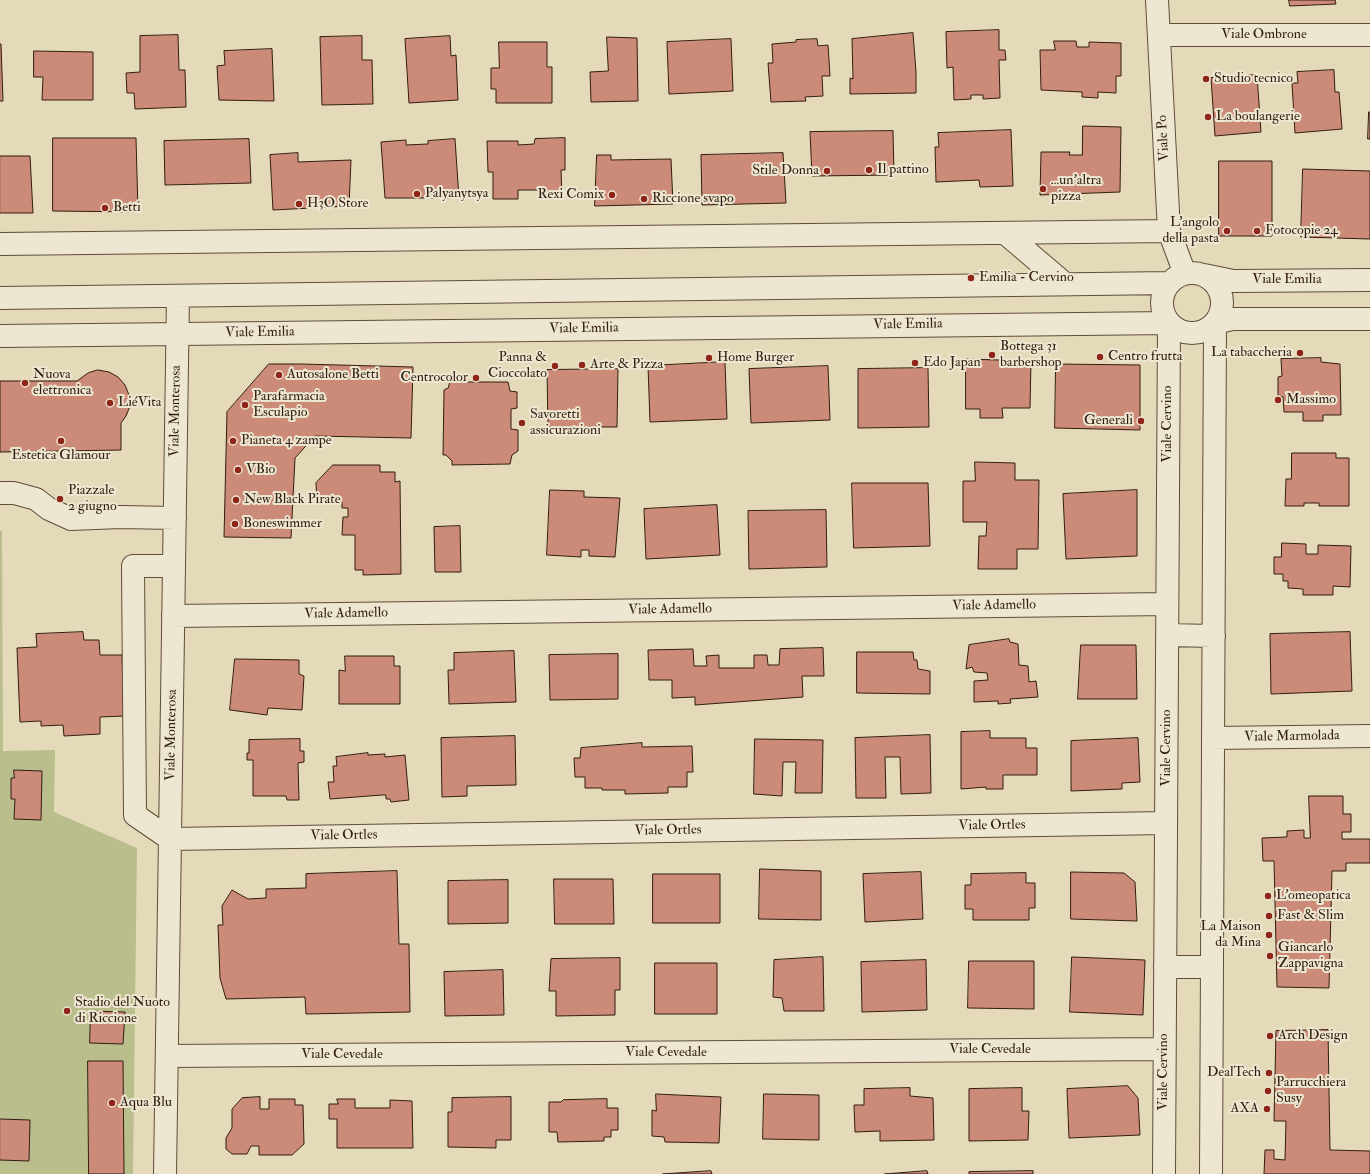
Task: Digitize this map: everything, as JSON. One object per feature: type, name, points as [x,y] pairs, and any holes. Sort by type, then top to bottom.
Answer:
[{"type":"street","name":"Viale Po","points":[[1156,0],[1169,231],[1186,277]]},
{"type":"street","name":"Viale Ombrone","points":[[1158,35],[1370,35]]},
{"type":"street","points":[[0,244],[1169,231]]},
{"type":"street","points":[[1005,233],[1065,284]]},
{"type":"street","points":[[1211,1174],[1215,323],[1221,313],[1223,302],[1220,291],[1213,282],[1186,277],[1165,292],[1162,302],[1164,313],[1169,323],[1179,330],[1191,333],[1204,331],[1215,323],[1232,319],[1370,319]]},
{"type":"street","name":"Viale Emilia","points":[[0,298],[1065,284],[1186,277],[1233,281],[1370,280]]},
{"type":"street","name":"Viale Monterosa","points":[[166,1174],[178,296]]},
{"type":"street","name":"Viale Emilia","points":[[0,336],[1169,323]]},
{"type":"street","name":"Viale Cervino","points":[[1164,1174],[1169,323]]},
{"type":"street","points":[[0,493],[14,493],[36,499],[49,509],[71,519],[120,517],[175,518]]},
{"type":"street","points":[[170,839],[135,815],[133,566],[174,566]]},
{"type":"street","name":"Viale Adamello","points":[[173,616],[1167,604]]},
{"type":"street","points":[[1167,635],[1214,636]]},
{"type":"street","name":"Viale Marmolada","points":[[1213,738],[1370,736]]},
{"type":"street","name":"Viale Ortles","points":[[170,839],[1166,823]]},
{"type":"street","points":[[1165,967],[1212,967]]},
{"type":"street","name":"Viale Cevedale","points":[[167,1056],[1164,1049]]},
{"type":"green space","name":"Stadio del Nuoto di Riccione","points":[[0,531],[2,531],[3,751],[55,750],[54,812],[137,848],[133,1174],[0,1174]]},
{"type":"building","points":[[1289,0],[1335,0],[1336,4],[1290,6]]},
{"type":"building","points":[[999,30],[999,50],[1005,50],[1006,60],[999,60],[1000,98],[983,99],[983,95],[971,95],[971,99],[954,100],[953,67],[947,68],[946,32]]},
{"type":"building","points":[[913,33],[916,93],[850,94],[850,78],[853,79],[852,39]]},
{"type":"building","points":[[178,35],[179,70],[185,70],[186,107],[135,109],[134,93],[127,93],[126,73],[140,72],[140,36]]},
{"type":"building","points":[[362,36],[362,60],[372,60],[373,104],[322,105],[320,37]]},
{"type":"building","points":[[450,36],[451,56],[456,55],[458,100],[409,103],[405,39]]},
{"type":"building","points":[[607,37],[637,38],[638,101],[591,102],[590,72],[608,71]]},
{"type":"building","points":[[731,39],[733,91],[669,94],[667,42]]},
{"type":"building","points":[[817,39],[818,46],[828,45],[830,76],[822,76],[823,96],[805,97],[806,101],[771,102],[768,63],[773,63],[772,44],[796,42],[796,40]]},
{"type":"building","points":[[1054,41],[1076,41],[1077,47],[1089,47],[1089,42],[1121,43],[1121,76],[1116,76],[1116,93],[1098,92],[1098,98],[1082,97],[1082,92],[1041,90],[1040,50],[1055,50]]},
{"type":"building","points":[[499,42],[547,42],[547,67],[552,67],[552,103],[496,103],[496,89],[491,89],[491,68],[499,68]]},
{"type":"building","points":[[1,44],[3,101],[0,101]]},
{"type":"building","points":[[272,49],[274,101],[219,100],[217,66],[225,65],[224,51]]},
{"type":"building","points":[[34,51],[93,52],[93,100],[42,100],[43,77],[34,77]]},
{"type":"building","points":[[1334,70],[1335,92],[1339,92],[1342,129],[1295,133],[1292,83],[1298,83],[1297,72]]},
{"type":"building","points":[[1257,75],[1261,132],[1215,136],[1211,78]]},
{"type":"building","points":[[1369,112],[1370,139],[1368,139]]},
{"type":"building","points":[[1083,126],[1121,127],[1120,192],[1040,195],[1041,152],[1070,152],[1069,155],[1082,155]]},
{"type":"building","points":[[1011,130],[1013,186],[980,187],[979,180],[936,182],[935,147],[939,147],[938,133]]},
{"type":"building","points":[[893,131],[894,175],[812,176],[810,132]]},
{"type":"building","points":[[53,138],[136,138],[138,212],[53,211]]},
{"type":"building","points":[[565,138],[565,170],[561,170],[562,198],[539,198],[539,190],[518,190],[518,199],[493,199],[493,172],[488,172],[487,141],[518,141],[518,145],[534,144],[535,139]]},
{"type":"building","points":[[249,139],[251,183],[165,185],[164,141]]},
{"type":"building","points":[[455,139],[459,198],[385,198],[381,142],[406,140],[406,145],[428,144],[428,141]]},
{"type":"building","points":[[298,153],[298,162],[351,160],[349,206],[273,210],[270,155]]},
{"type":"building","points":[[783,153],[786,203],[702,205],[701,155]]},
{"type":"building","points":[[597,155],[611,155],[611,160],[671,159],[673,204],[595,206]]},
{"type":"building","points":[[0,156],[30,156],[33,213],[0,213]]},
{"type":"building","points":[[1219,161],[1272,161],[1272,236],[1219,236]]},
{"type":"building","points":[[1303,169],[1370,171],[1370,239],[1301,237]]},
{"type":"building","points":[[1321,358],[1321,362],[1340,364],[1341,415],[1323,415],[1323,421],[1303,421],[1303,412],[1284,412],[1283,397],[1278,397],[1278,377],[1282,376],[1281,359]]},
{"type":"building","points":[[966,359],[1031,361],[1030,408],[1002,408],[1003,418],[980,418],[980,409],[966,409]]},
{"type":"building","points":[[725,362],[727,419],[650,422],[648,366]]},
{"type":"building","points":[[269,364],[413,367],[411,438],[315,436],[295,458],[291,538],[224,537],[227,412]]},
{"type":"building","points":[[1056,364],[1140,365],[1140,430],[1055,428]]},
{"type":"building","points":[[828,366],[830,420],[751,423],[749,369]]},
{"type":"building","points":[[928,368],[929,427],[858,428],[858,369]]},
{"type":"building","points":[[618,369],[617,427],[548,427],[547,370]]},
{"type":"building","points":[[98,370],[109,372],[118,377],[125,385],[129,395],[130,406],[121,423],[121,450],[0,452],[0,381],[77,381],[88,373]]},
{"type":"building","points":[[450,382],[508,382],[510,391],[517,392],[517,408],[511,409],[511,429],[518,430],[518,451],[512,455],[510,464],[452,465],[452,461],[446,455],[443,455],[444,390],[448,388]]},
{"type":"building","points":[[1292,453],[1336,453],[1336,458],[1349,458],[1349,506],[1319,506],[1319,503],[1304,503],[1304,506],[1285,506],[1286,479],[1291,479]]},
{"type":"building","points":[[975,462],[1015,463],[1015,480],[1039,480],[1038,549],[1017,549],[1017,569],[978,569],[979,536],[986,536],[987,522],[963,522],[963,481],[975,481]]},
{"type":"building","points":[[333,465],[380,465],[380,472],[395,472],[395,482],[400,481],[401,574],[363,575],[363,570],[355,570],[355,535],[342,535],[343,517],[348,517],[348,508],[342,508],[342,502],[317,502],[316,483]]},
{"type":"building","points":[[852,483],[928,483],[930,546],[854,548]]},
{"type":"building","points":[[550,490],[584,491],[584,497],[620,498],[615,557],[589,556],[589,550],[581,550],[581,557],[547,555]]},
{"type":"building","points":[[1137,490],[1137,556],[1066,559],[1063,494]]},
{"type":"building","points":[[717,505],[720,555],[646,559],[644,509]]},
{"type":"building","points":[[826,510],[827,567],[749,569],[748,511]]},
{"type":"building","points":[[460,526],[461,572],[435,572],[434,527]]},
{"type":"building","points":[[1282,543],[1306,544],[1306,554],[1318,554],[1318,545],[1351,546],[1350,587],[1333,586],[1333,595],[1303,595],[1303,589],[1288,588],[1288,581],[1283,581],[1283,574],[1274,574],[1274,557],[1281,557]]},
{"type":"building","points":[[83,632],[84,640],[99,640],[100,655],[122,655],[124,716],[100,717],[100,734],[64,736],[63,725],[41,726],[41,721],[20,722],[17,648],[37,647],[36,634]]},
{"type":"building","points":[[1350,632],[1352,691],[1271,694],[1270,634]]},
{"type":"building","points":[[1009,639],[1010,642],[1018,644],[1019,665],[1028,666],[1029,682],[1036,681],[1038,697],[1010,699],[1011,703],[998,704],[998,701],[974,702],[974,681],[988,680],[987,673],[974,672],[972,667],[966,669],[969,645]]},
{"type":"building","points":[[1081,645],[1136,645],[1137,699],[1078,699]]},
{"type":"building","points":[[823,648],[824,676],[802,676],[803,697],[695,705],[695,697],[672,698],[672,680],[649,680],[648,650],[693,649],[694,666],[707,666],[706,656],[719,655],[719,668],[754,668],[754,655],[767,655],[768,665],[779,665],[780,649]]},
{"type":"building","points":[[514,651],[516,702],[449,704],[448,670],[454,670],[454,653]]},
{"type":"building","points":[[857,652],[913,652],[914,660],[917,660],[918,669],[930,671],[930,694],[857,693]]},
{"type":"building","points":[[618,654],[618,699],[550,700],[549,655]]},
{"type":"building","points":[[345,656],[394,656],[394,666],[400,666],[400,704],[339,704],[339,670],[345,671]]},
{"type":"building","points":[[235,659],[299,660],[299,674],[304,676],[302,710],[268,708],[267,715],[230,710]]},
{"type":"building","points":[[990,731],[990,738],[1026,738],[1026,748],[1037,748],[1037,775],[1003,775],[1003,789],[986,789],[986,787],[961,789],[961,732]]},
{"type":"building","points":[[930,735],[931,793],[901,794],[900,757],[885,757],[886,798],[856,798],[855,738]]},
{"type":"building","points":[[515,736],[516,785],[467,786],[467,796],[442,797],[441,738]]},
{"type":"building","points":[[1138,738],[1140,782],[1122,783],[1122,789],[1071,791],[1071,741]]},
{"type":"building","points":[[300,739],[300,751],[304,751],[304,762],[298,763],[299,800],[287,800],[286,796],[253,796],[253,760],[247,760],[247,753],[249,753],[249,740]]},
{"type":"building","points":[[755,739],[823,740],[822,793],[795,793],[796,762],[783,762],[782,796],[754,794]]},
{"type":"building","points":[[642,743],[642,747],[692,746],[693,772],[687,772],[687,787],[668,787],[668,793],[625,794],[625,790],[585,788],[585,777],[575,777],[574,758],[580,758],[581,748]]},
{"type":"building","points":[[368,753],[368,755],[385,754],[385,757],[405,755],[409,800],[391,802],[390,799],[386,799],[386,795],[330,799],[328,782],[334,782],[333,766],[337,766],[336,757]]},
{"type":"building","points":[[14,770],[42,771],[41,820],[14,819],[15,799],[11,799],[11,778],[14,778]]},
{"type":"building","points":[[1309,796],[1343,796],[1343,814],[1351,814],[1351,832],[1342,832],[1342,839],[1370,839],[1370,863],[1346,863],[1346,871],[1332,871],[1329,988],[1277,987],[1274,861],[1263,861],[1262,838],[1287,837],[1287,831],[1304,830],[1304,838],[1310,838]]},
{"type":"building","points":[[760,869],[821,871],[821,920],[759,919]]},
{"type":"building","points":[[397,871],[399,944],[409,944],[410,1012],[306,1014],[305,997],[226,999],[220,978],[218,925],[223,925],[222,906],[232,890],[248,899],[266,898],[266,889],[306,888],[306,874]]},
{"type":"building","points":[[921,872],[923,919],[865,922],[863,874]]},
{"type":"building","points":[[1071,872],[1124,873],[1135,882],[1137,921],[1071,919]]},
{"type":"building","points":[[1026,873],[1026,883],[1035,883],[1035,908],[1029,908],[1029,920],[973,920],[973,909],[965,909],[965,885],[971,885],[971,874]]},
{"type":"building","points":[[653,874],[720,874],[720,923],[653,923]]},
{"type":"building","points":[[554,879],[613,879],[614,924],[555,924]]},
{"type":"building","points":[[508,880],[508,923],[448,924],[448,881]]},
{"type":"building","points":[[823,957],[824,1011],[784,1011],[782,998],[773,997],[774,960]]},
{"type":"building","points":[[1072,957],[1145,960],[1143,1015],[1070,1012]]},
{"type":"building","points":[[620,958],[620,990],[615,990],[615,1015],[556,1016],[556,991],[549,991],[551,959]]},
{"type":"building","points":[[926,960],[927,1010],[862,1012],[861,962]]},
{"type":"building","points":[[969,961],[1034,961],[1034,1009],[968,1008]]},
{"type":"building","points":[[655,963],[717,963],[717,1014],[655,1014]]},
{"type":"building","points":[[503,970],[504,1015],[445,1016],[444,972]]},
{"type":"building","points":[[91,1011],[125,1012],[123,1044],[90,1043]]},
{"type":"building","points":[[1328,1030],[1330,1150],[1370,1151],[1370,1174],[1264,1174],[1265,1150],[1274,1150],[1274,1159],[1285,1160],[1286,1121],[1274,1121],[1276,1031]]},
{"type":"building","points":[[88,1061],[123,1061],[124,1174],[89,1174]]},
{"type":"building","points":[[1128,1086],[1138,1098],[1140,1135],[1069,1138],[1067,1089]]},
{"type":"building","points":[[910,1088],[910,1096],[933,1098],[934,1140],[880,1141],[880,1131],[855,1132],[854,1105],[864,1105],[864,1089]]},
{"type":"building","points":[[1022,1088],[1022,1111],[1029,1111],[1028,1140],[969,1141],[969,1089]]},
{"type":"building","points":[[656,1094],[721,1097],[719,1143],[665,1142],[664,1137],[652,1136],[652,1110],[656,1111]]},
{"type":"building","points":[[764,1094],[819,1095],[819,1140],[763,1139]]},
{"type":"building","points":[[260,1097],[260,1109],[269,1109],[269,1099],[295,1099],[295,1105],[303,1105],[304,1144],[292,1155],[259,1155],[259,1146],[251,1146],[247,1154],[232,1154],[226,1149],[226,1138],[232,1128],[232,1109],[242,1098]]},
{"type":"building","points":[[511,1097],[511,1140],[496,1140],[496,1148],[448,1147],[448,1112],[452,1112],[452,1098]]},
{"type":"building","points":[[337,1099],[355,1099],[355,1108],[390,1108],[390,1100],[412,1101],[413,1148],[337,1148],[337,1119],[329,1119],[329,1104],[338,1104]]},
{"type":"building","points":[[607,1099],[607,1108],[618,1108],[618,1130],[611,1130],[611,1137],[604,1137],[604,1141],[558,1142],[557,1132],[549,1132],[549,1102],[561,1102],[563,1100]]},
{"type":"building","points":[[0,1119],[30,1120],[29,1161],[0,1160]]},
{"type":"building","points":[[711,1171],[712,1174],[663,1174]]},
{"type":"building","points":[[927,1171],[928,1174],[885,1174]]},
{"type":"building","points":[[1033,1171],[1033,1174],[969,1174],[969,1172]]},
{"type":"place","name":"Studio tecnico","points":[[1206,79]]},
{"type":"place","name":"La boulangerie","points":[[1208,117]]},
{"type":"place","name":"Il pattino","points":[[869,170]]},
{"type":"place","name":"Stile Donna","points":[[827,171]]},
{"type":"place","name":"...un'altra pizza","points":[[1043,189]]},
{"type":"place","name":"Palyanytsya","points":[[417,194]]},
{"type":"place","name":"Rexi Comix","points":[[612,195]]},
{"type":"place","name":"Riccione svapo","points":[[644,199]]},
{"type":"place","name":"H3O Store","points":[[299,204]]},
{"type":"place","name":"Betti","points":[[105,208]]},
{"type":"place","name":"L'angolo della pasta","points":[[1227,231]]},
{"type":"place","name":"Fotocopie 24","points":[[1257,231]]},
{"type":"place","name":"Emilia - Cervino","points":[[971,278]]},
{"type":"place","name":"La tabaccheria","points":[[1300,353]]},
{"type":"place","name":"Bottega 31 barbershop","points":[[992,355]]},
{"type":"place","name":"Centro frutta","points":[[1100,357]]},
{"type":"place","name":"Home Burger","points":[[709,358]]},
{"type":"place","name":"Edo Japan","points":[[915,363]]},
{"type":"place","name":"Arte & Pizza","points":[[582,365]]},
{"type":"place","name":"Panna & Cioccolato","points":[[555,366]]},
{"type":"place","name":"Autosalone Betti","points":[[279,375]]},
{"type":"place","name":"Centrocolor","points":[[476,378]]},
{"type":"place","name":"Nuova elettronica","points":[[25,383]]},
{"type":"place","name":"Massimo","points":[[1278,400]]},
{"type":"place","name":"LiéVita","points":[[110,403]]},
{"type":"place","name":"Parafarmacia Esculapio","points":[[245,405]]},
{"type":"place","name":"Generali","points":[[1141,421]]},
{"type":"place","name":"Savoretti assicurazioni","points":[[522,423]]},
{"type":"place","name":"Estetica Glamour","points":[[61,441]]},
{"type":"place","name":"Pianeta 4 zampe","points":[[233,441]]},
{"type":"place","name":"VBio","points":[[238,470]]},
{"type":"place","name":"Piazzale 2 giugno","points":[[60,499]]},
{"type":"place","name":"New Black Pirate","points":[[236,500]]},
{"type":"place","name":"Boneswimmer","points":[[235,524]]},
{"type":"place","name":"L'omeopatica","points":[[1268,896]]},
{"type":"place","name":"Fast & Slim","points":[[1269,916]]},
{"type":"place","name":"La Maison da Mina","points":[[1269,935]]},
{"type":"place","name":"Giancarlo Zappavigna","points":[[1270,956]]},
{"type":"place","name":"Stadio del Nuoto di Riccione","points":[[67,1011]]},
{"type":"place","name":"Arch Design","points":[[1270,1036]]},
{"type":"place","name":"DealTech","points":[[1269,1073]]},
{"type":"place","name":"Parrucchiera Susy","points":[[1268,1091]]},
{"type":"place","name":"Aqua Blu","points":[[112,1103]]},
{"type":"place","name":"AXA","points":[[1267,1109]]}]
